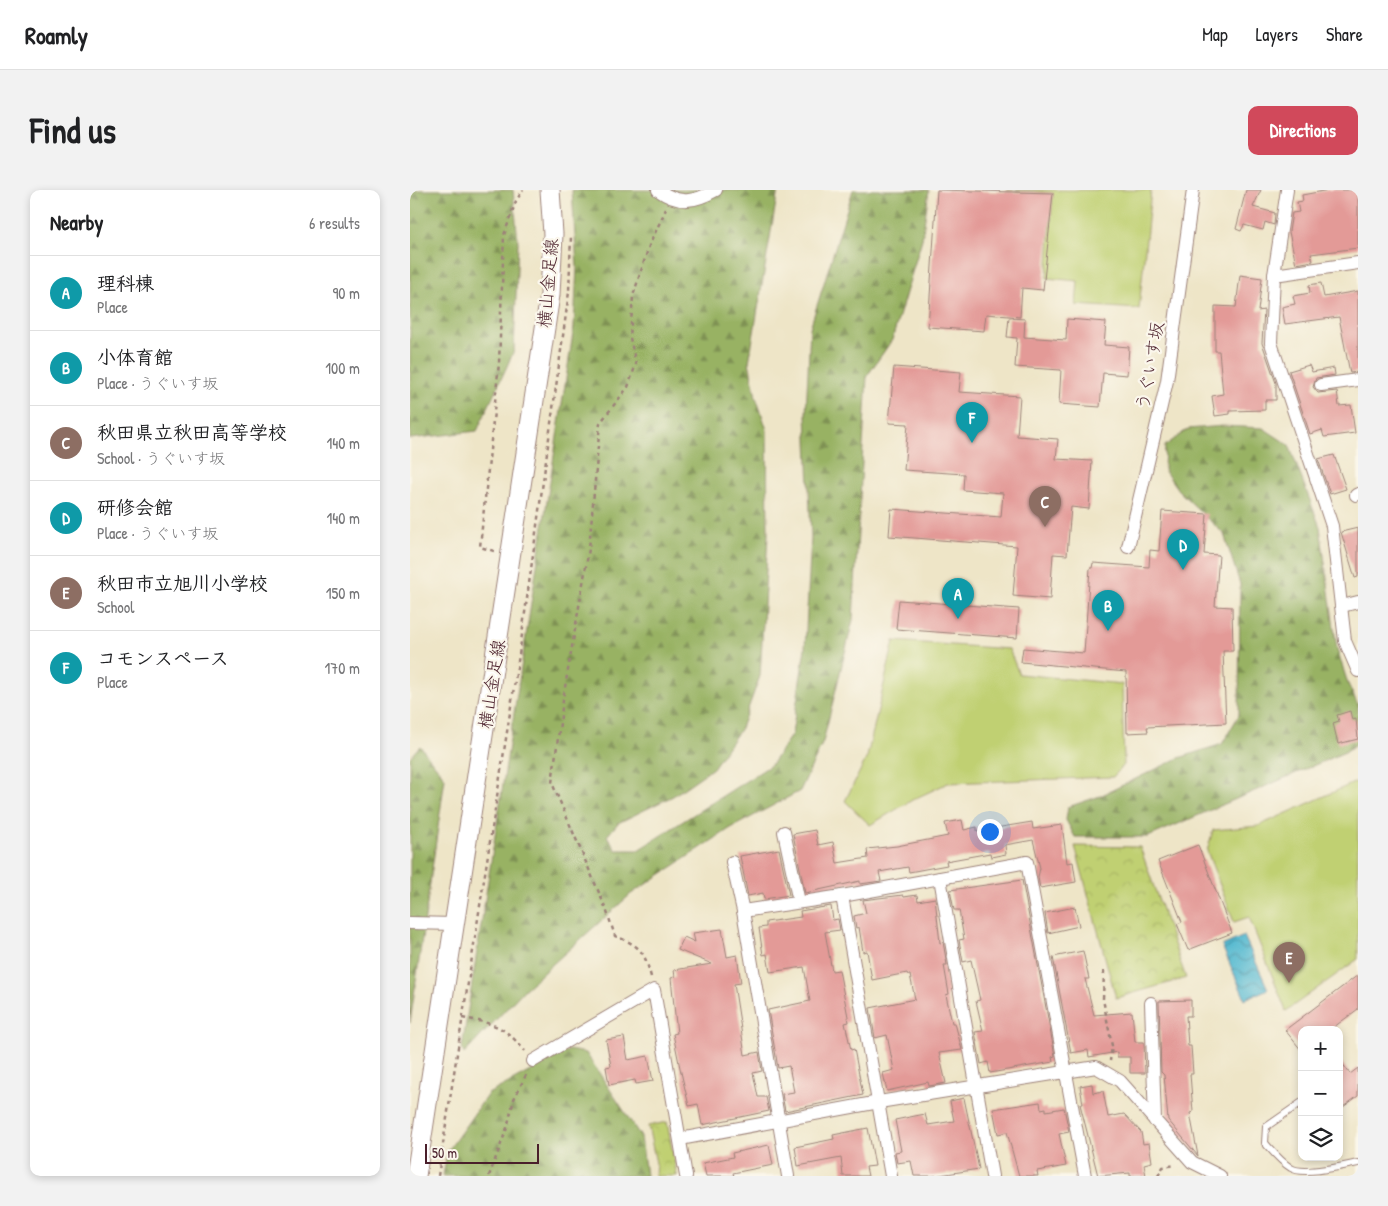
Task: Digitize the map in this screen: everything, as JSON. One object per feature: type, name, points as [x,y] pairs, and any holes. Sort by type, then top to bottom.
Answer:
[{"type":"main road","name":"横山金足線","points":[[416,1176],[512,556],[550,296],[553,234],[550,190]]},
{"type":"street","points":[[658,190],[671,199],[700,199],[716,190]]},
{"type":"street","name":"うぐいす坂","points":[[1128,547],[1167,381],[1193,190]]},
{"type":"street","points":[[1287,190],[1274,275],[1271,343],[1332,526],[1345,641],[1358,671]]},
{"type":"street","points":[[1274,275],[1358,263]]},
{"type":"street","points":[[1321,385],[1358,380]]},
{"type":"street","points":[[1342,606],[1358,602]]},
{"type":"street","points":[[784,832],[799,902]]},
{"type":"street","points":[[732,862],[788,1176]]},
{"type":"street","points":[[742,910],[842,896],[1027,862],[1086,1176]]},
{"type":"street","points":[[940,878],[992,1176]]},
{"type":"street","points":[[842,896],[892,1176]]},
{"type":"street","points":[[410,923],[455,924]]},
{"type":"street","points":[[533,1061],[654,990],[686,1176]]},
{"type":"street","points":[[1151,1003],[1155,1121]]},
{"type":"street","points":[[680,1139],[879,1102],[1096,1068],[1120,1081],[1192,1162],[1220,1176]]},
{"type":"lane","points":[[1298,1105],[1266,1128],[1265,1143],[1276,1156],[1292,1170],[1302,1172],[1358,1163]]},
{"type":"path","points":[[512,556],[480,547],[499,364],[504,235],[516,201],[523,190]]},
{"type":"path","points":[[654,990],[648,965],[638,945],[615,936],[572,826],[552,783],[564,693],[589,549],[600,423],[628,387],[636,364],[630,338],[633,296],[649,246],[671,199]]},
{"type":"path","points":[[438,1176],[521,642],[535,533]]},
{"type":"path","points":[[1104,971],[1103,999],[1112,1046],[1108,1074]]},
{"type":"path","points":[[441,1014],[493,1023],[512,1035],[533,1061],[514,1099],[507,1128],[489,1176]]},
{"type":"path","points":[[1158,1176],[1163,1167],[1192,1162]]},
{"type":"green space","points":[[410,190],[513,190],[518,242],[514,351],[477,431],[410,439]]},
{"type":"green space","points":[[572,190],[778,190],[749,362],[756,397],[767,430],[768,535],[760,676],[741,728],[713,768],[673,796],[618,823],[607,836],[616,850],[638,850],[771,765],[792,734],[805,648],[811,538],[806,414],[810,328],[853,190],[929,190],[922,239],[892,340],[867,376],[853,620],[823,742],[800,791],[731,828],[631,894],[525,989],[464,1054],[462,1048],[574,327],[577,267]]},
{"type":"green space","points":[[1007,190],[1151,190],[1139,309],[1076,305],[1078,281],[1047,278],[1053,193]]},
{"type":"green space","points":[[1223,426],[1263,428],[1289,445],[1320,527],[1337,649],[1348,684],[1358,705],[1358,743],[1345,752],[1148,837],[1075,837],[1066,820],[1068,807],[1100,796],[1179,758],[1222,744],[1239,715],[1240,584],[1224,534],[1178,490],[1164,470],[1165,446],[1188,429]]},
{"type":"green space","points":[[894,641],[1009,649],[1019,674],[1122,684],[1124,765],[1113,777],[948,783],[914,799],[870,825],[845,801],[867,757]]},
{"type":"green space","points":[[420,746],[445,778],[410,1023],[410,757]]},
{"type":"green space","points":[[1358,781],[1358,959],[1286,1011],[1249,917],[1234,922],[1207,851],[1213,830],[1258,826]]},
{"type":"green space","points":[[1075,846],[1140,847],[1186,978],[1116,998]]},
{"type":"green space","points":[[569,1050],[586,1053],[641,1137],[646,1176],[443,1176],[447,1152],[488,1094]]},
{"type":"green space","points":[[667,1122],[677,1176],[655,1176],[656,1163],[648,1126]]},
{"type":"water","points":[[1244,936],[1268,989],[1245,999],[1222,946]]},
{"type":"building","points":[[937,190],[1053,193],[1043,290],[1022,288],[1020,317],[986,314],[984,331],[928,327]]},
{"type":"building","points":[[1246,190],[1261,190],[1253,207],[1275,213],[1274,225],[1265,222],[1263,230],[1244,225],[1241,231],[1236,229]]},
{"type":"building","points":[[1329,190],[1358,190],[1358,248],[1311,254],[1313,261],[1296,264],[1289,232],[1292,213],[1299,212],[1297,202],[1303,201],[1302,195]]},
{"type":"building","points":[[1240,275],[1262,278],[1258,311],[1264,310],[1262,343],[1276,383],[1276,400],[1265,400],[1265,410],[1230,411],[1230,414],[1215,416],[1212,396],[1223,394],[1219,351],[1215,351],[1215,306],[1236,307]]},
{"type":"building","points":[[1321,283],[1324,297],[1358,291],[1358,372],[1350,373],[1339,317],[1285,324],[1282,307],[1295,304],[1293,296],[1310,293],[1309,285]]},
{"type":"building","points":[[1009,318],[1025,319],[1024,337],[1066,340],[1067,319],[1106,322],[1104,345],[1129,347],[1127,375],[1103,373],[1100,407],[1059,404],[1061,370],[1015,367],[1017,338],[1007,337]]},
{"type":"building","points":[[1309,365],[1312,372],[1334,368],[1335,375],[1316,378],[1313,387],[1318,393],[1337,391],[1339,406],[1351,405],[1355,433],[1324,437],[1322,430],[1310,434],[1289,371]]},
{"type":"building","points":[[894,367],[961,372],[959,392],[1020,396],[1017,436],[1058,439],[1056,459],[1092,461],[1089,509],[1071,507],[1067,555],[1053,554],[1050,599],[1013,596],[1017,546],[889,536],[891,509],[1001,517],[1003,493],[963,490],[964,474],[904,470],[908,424],[889,423]]},
{"type":"building","points":[[1334,455],[1346,489],[1330,494],[1318,459]]},
{"type":"building","points":[[1162,511],[1207,514],[1204,554],[1219,555],[1215,606],[1232,607],[1233,651],[1223,651],[1226,723],[1147,727],[1148,732],[1127,733],[1126,672],[1021,662],[1023,648],[1084,653],[1090,568],[1092,568],[1093,563],[1149,567],[1150,550],[1159,551]]},
{"type":"building","points":[[1358,528],[1358,577],[1355,578],[1341,532]]},
{"type":"building","points":[[899,600],[1019,609],[1017,638],[896,629]]},
{"type":"building","points":[[1350,711],[1352,720],[1356,719],[1358,739],[1338,744],[1333,723],[1339,721],[1337,715]]},
{"type":"building","points":[[962,820],[964,830],[977,827],[977,831],[1032,822],[1033,829],[1062,825],[1067,863],[1073,862],[1076,882],[1040,888],[1038,877],[1040,868],[1033,840],[1005,845],[1006,854],[991,857],[990,853],[946,861],[947,865],[909,872],[908,867],[879,872],[881,881],[860,884],[860,881],[805,893],[793,834],[815,830],[818,845],[833,842],[837,863],[868,858],[867,849],[897,846],[948,836],[945,823]]},
{"type":"building","points":[[1198,845],[1232,933],[1188,950],[1177,924],[1182,922],[1158,861]]},
{"type":"building","points":[[779,849],[789,895],[764,899],[763,893],[748,896],[740,856]]},
{"type":"building","points":[[1022,880],[1055,1056],[1052,1057],[1053,1062],[990,1073],[988,1062],[981,1064],[975,1032],[983,1031],[976,1001],[980,1000],[971,960],[963,962],[959,940],[964,939],[959,910],[954,910],[950,890]]},
{"type":"building","points":[[903,895],[904,897],[917,895],[918,901],[935,898],[940,943],[943,942],[947,965],[944,965],[949,994],[946,995],[952,1023],[955,1023],[962,1050],[939,1053],[946,1083],[929,1086],[928,1082],[887,1091],[883,1073],[894,1070],[887,1035],[875,1038],[870,1008],[915,999],[910,975],[907,973],[872,980],[867,951],[863,952],[859,927],[856,928],[854,916],[866,913],[863,900]]},
{"type":"building","points":[[831,906],[833,920],[838,919],[840,930],[825,932],[832,971],[839,970],[849,1022],[845,1023],[851,1050],[854,1049],[863,1095],[785,1111],[782,1094],[794,1092],[789,1066],[778,1068],[768,1010],[810,1001],[804,967],[770,972],[767,954],[763,955],[759,928],[766,927],[766,922],[801,917],[800,911]]},
{"type":"building","points":[[1075,907],[1079,926],[1048,933],[1045,913]]},
{"type":"building","points":[[722,929],[727,957],[737,955],[741,983],[734,984],[745,1055],[759,1052],[762,1071],[753,1073],[758,1097],[766,1097],[769,1111],[702,1125],[698,1104],[689,1106],[680,1068],[673,1034],[677,1033],[671,978],[675,977],[674,970],[712,964],[678,950],[684,937],[695,942],[693,933]]},
{"type":"building","points":[[1083,951],[1089,979],[1085,979],[1094,1015],[1132,1012],[1135,1042],[1144,1042],[1145,1073],[1130,1073],[1130,1057],[1117,1057],[1117,1052],[1089,1057],[1088,1050],[1071,1053],[1053,957]]},
{"type":"building","points":[[1358,975],[1358,1009],[1335,1026],[1298,1026],[1298,1046],[1285,1030]]},
{"type":"building","points":[[1191,1000],[1191,1016],[1186,1016],[1188,1046],[1191,1046],[1193,1074],[1190,1074],[1193,1112],[1190,1113],[1198,1156],[1168,1120],[1164,1075],[1161,1072],[1159,1001]]},
{"type":"building","points":[[624,1037],[628,1060],[648,1056],[653,1081],[636,1084],[635,1080],[609,1085],[606,1067],[611,1066],[606,1040]]},
{"type":"building","points":[[1343,1064],[1350,1074],[1358,1068],[1358,1096],[1343,1107]]},
{"type":"building","points":[[1092,1084],[1093,1093],[1103,1091],[1108,1117],[1124,1114],[1141,1132],[1143,1144],[1149,1143],[1152,1162],[1144,1164],[1146,1176],[1130,1176],[1130,1173],[1098,1176],[1080,1104],[1083,1104],[1080,1086]]},
{"type":"building","points":[[964,1098],[979,1169],[933,1176],[914,1176],[911,1161],[897,1163],[895,1152],[901,1151],[895,1120],[925,1114],[928,1125],[954,1121],[950,1101]]},
{"type":"building","points":[[1040,1102],[1041,1109],[1046,1108],[1046,1111],[1064,1108],[1069,1132],[1059,1134],[1066,1166],[1037,1171],[1038,1176],[1019,1176],[1007,1132],[998,1134],[993,1109]]},
{"type":"building","points":[[868,1128],[875,1166],[866,1167],[868,1176],[843,1176],[841,1158],[798,1166],[795,1147],[834,1139],[833,1135]]},
{"type":"building","points":[[769,1145],[773,1165],[733,1173],[734,1176],[706,1176],[703,1163],[733,1157],[732,1153]]},
{"type":"place","name":"コモンスペース","points":[[972,443]]},
{"type":"place","name":"秋田県立秋田高等学校","points":[[1045,527]]},
{"type":"place","name":"研修会館","points":[[1183,570]]},
{"type":"place","name":"理科棟","points":[[958,619]]},
{"type":"place","name":"小体育館","points":[[1108,631]]},
{"type":"place","name":"秋田市立旭川小学校","points":[[1289,983]]}]
